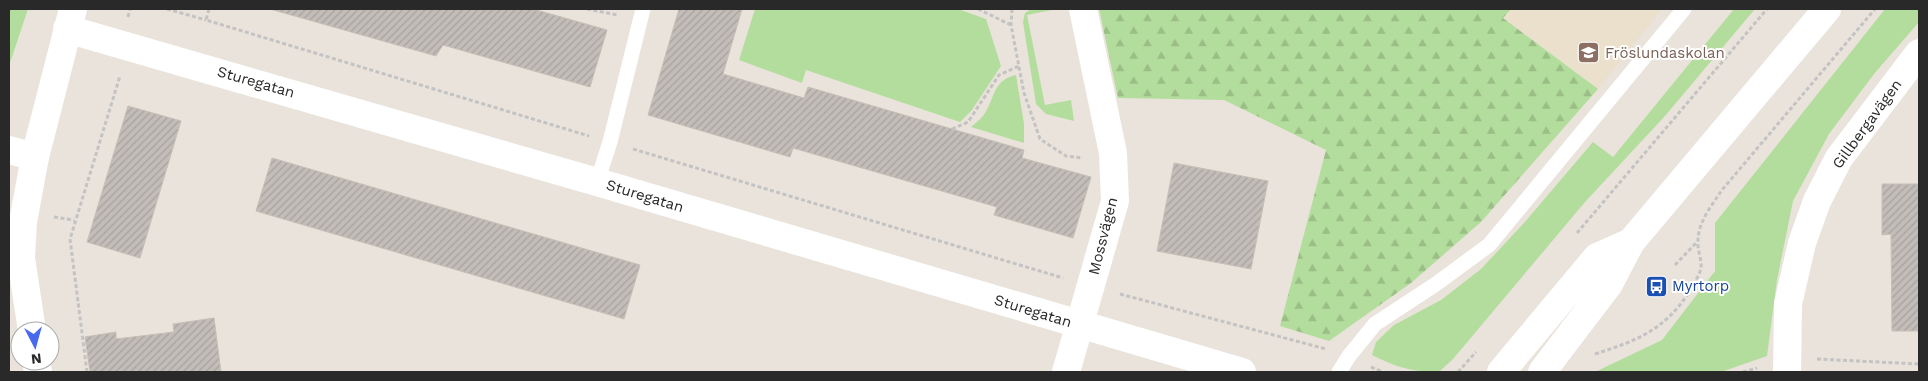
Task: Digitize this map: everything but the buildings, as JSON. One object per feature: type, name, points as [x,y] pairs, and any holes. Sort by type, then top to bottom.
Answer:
[{"type":"street","name":"Mossvägen","points":[[1066,372],[1114,201],[1113,153],[1083,9]]},
{"type":"street","points":[[1542,372],[1609,284],[1631,242],[1827,9]]},
{"type":"street","points":[[30,321],[21,258],[23,222],[35,157],[70,19]]},
{"type":"street","name":"Sturegatan","points":[[70,19],[597,182],[1242,372]]},
{"type":"street","name":"Gillbergavägen","points":[[1787,366],[1788,304],[1802,243],[1817,201],[1839,158],[1919,53]]},
{"type":"street","points":[[9,150],[35,157]]},
{"type":"street","points":[[1501,372],[1597,257],[1631,242]]},
{"type":"lane","points":[[1338,372],[1375,324],[1436,284],[1489,245],[1684,9]]},
{"type":"lane","points":[[597,182],[610,142],[642,14]]},
{"type":"path","points":[[167,9],[1090,286],[1349,356],[1382,372]]},
{"type":"path","points":[[206,20],[209,9]]},
{"type":"path","points":[[587,9],[642,14]]},
{"type":"path","points":[[978,9],[1011,25]]},
{"type":"path","points":[[1012,9],[1011,25],[1024,93],[1040,139],[1066,156],[1114,160]]},
{"type":"path","points":[[1574,236],[1767,9]]},
{"type":"path","points":[[1588,358],[1594,354],[1632,342],[1656,328],[1671,315],[1699,274],[1701,266],[1698,242],[1699,229],[1707,211],[1722,190],[1875,9]]},
{"type":"path","points":[[952,129],[968,122],[999,75],[1019,66]]},
{"type":"path","points":[[87,372],[70,239],[114,92],[122,72]]},
{"type":"path","points":[[1675,266],[1698,242]]},
{"type":"path","points":[[1458,372],[1477,350]]},
{"type":"path","points":[[1743,372],[1787,366],[1803,358],[1919,364]]},
{"type":"shaded area","name":"Fröslundaskolan","points":[[1511,9],[1662,9],[1598,89],[1503,17]]},
{"type":"green space","points":[[9,9],[28,9],[9,66]]},
{"type":"green space","points":[[755,9],[958,9],[986,19],[1001,66],[972,110],[960,122],[806,70],[802,83],[739,60]]},
{"type":"green space","points":[[1031,9],[1052,10],[1027,15],[1045,105],[1071,100],[1074,121],[1046,114],[1036,104],[1023,22],[1025,13]]},
{"type":"green space","points":[[1099,9],[1511,9],[1503,18],[1598,89],[1481,222],[1411,283],[1329,341],[1280,326],[1326,150],[1224,100],[1118,98]]},
{"type":"green space","points":[[1734,9],[1755,9],[1665,116],[1585,202],[1453,359],[1439,372],[1429,372],[1404,368],[1372,355],[1376,342],[1394,325],[1441,300],[1481,269],[1524,223],[1593,142],[1613,157]]},
{"type":"green space","points":[[1885,9],[1919,9],[1919,22],[1874,74],[1829,134],[1793,201],[1777,280],[1767,356],[1721,372],[1595,372],[1662,340],[1715,271],[1715,223]]},
{"type":"green space","points":[[1016,75],[1024,124],[1024,143],[971,127],[983,116],[1002,81]]},
{"type":"place","name":"Fröslundaskolan","points":[[1589,53]]},
{"type":"place","name":"Myrtorp","points":[[1656,286]]}]
